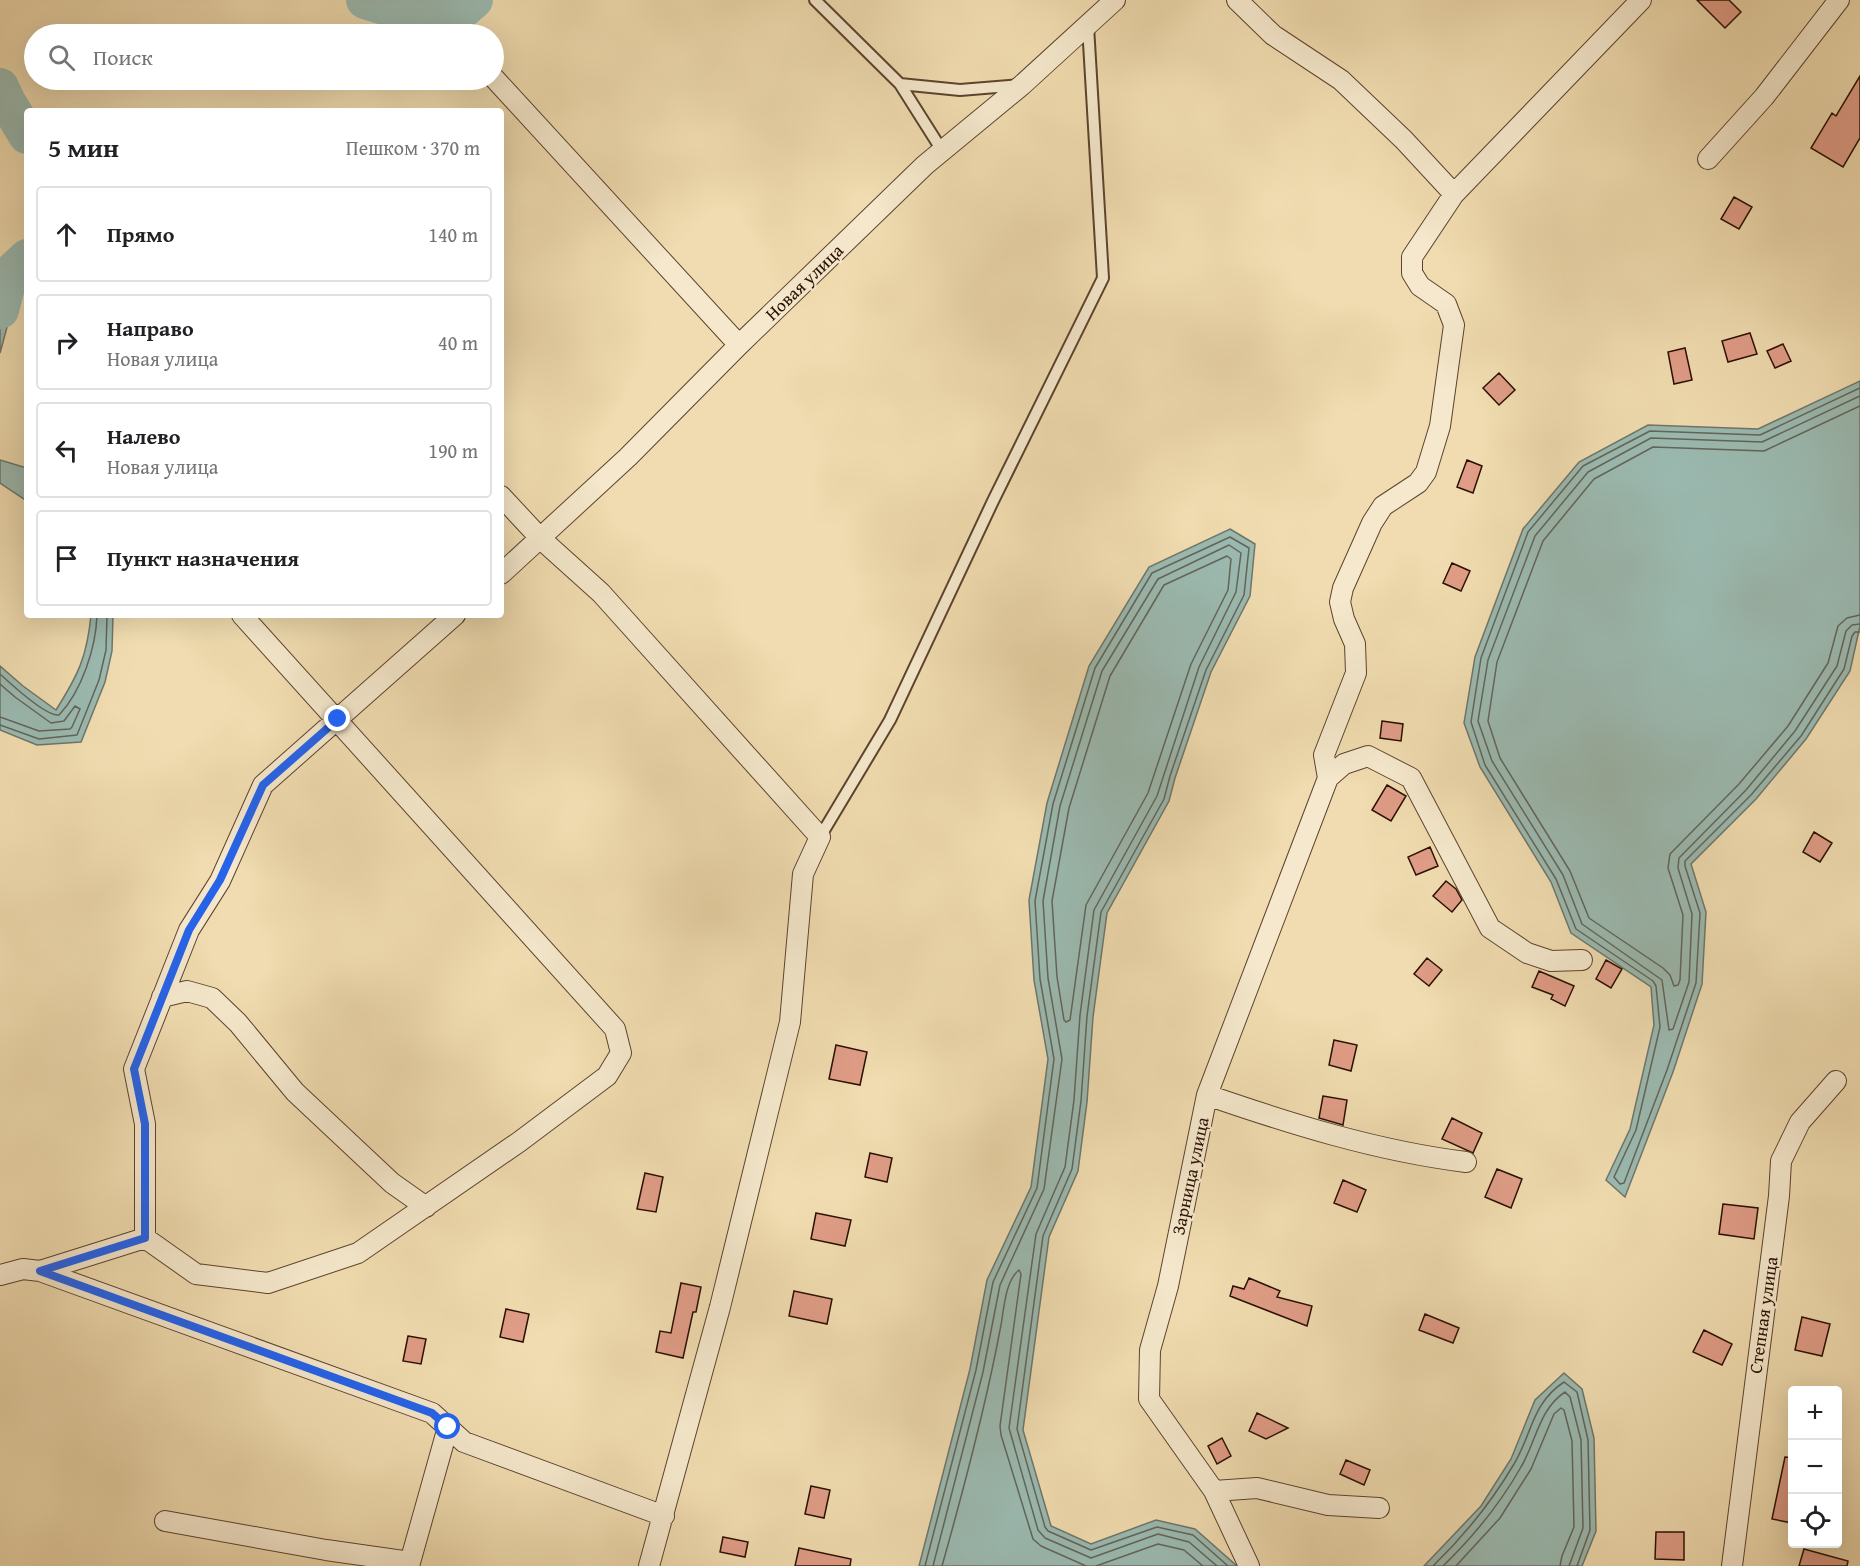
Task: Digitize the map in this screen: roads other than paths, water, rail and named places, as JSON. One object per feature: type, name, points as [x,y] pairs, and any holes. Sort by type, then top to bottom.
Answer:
[{"type":"street","name":"Новая улица","points":[[504,571],[628,458],[739,345],[925,165],[1022,85],[1115,0]]},
{"type":"street","points":[[1237,0],[1273,35],[1341,80],[1404,140],[1454,194]]},
{"type":"street","points":[[1328,778],[1324,755],[1356,673],[1355,644],[1344,619],[1340,602],[1343,588],[1372,523],[1383,506],[1418,483],[1426,472],[1440,426],[1454,325],[1446,304],[1420,286],[1412,273],[1412,257],[1454,194],[1641,0]]},
{"type":"street","points":[[1708,159],[1764,97],[1839,0]]},
{"type":"street","points":[[504,89],[739,345]]},
{"type":"street","points":[[504,499],[541,539],[601,593],[820,837],[803,874],[790,1022],[720,1307],[649,1566]]},
{"type":"street","points":[[145,1238],[196,1274],[268,1283],[357,1253],[519,1142],[607,1076],[621,1053],[615,1029],[245,618]]},
{"type":"street","points":[[145,1238],[145,1124],[134,1069],[189,930],[220,880],[263,785],[452,618]]},
{"type":"street","points":[[1328,778],[1344,764],[1368,756],[1411,778],[1490,928],[1527,953],[1551,961],[1582,960]]},
{"type":"street","name":"Зарница улица","points":[[1249,1566],[1214,1491],[1149,1399],[1150,1350],[1168,1286],[1207,1095],[1328,778]]},
{"type":"street","points":[[162,998],[187,991],[212,998],[238,1023],[295,1092],[392,1183],[426,1207]]},
{"type":"street","name":"Степная улица","points":[[1732,1566],[1779,1196],[1781,1161],[1800,1122],[1836,1081]]},
{"type":"street","points":[[1207,1095],[1292,1124],[1420,1157],[1466,1162]]},
{"type":"street","points":[[40,1271],[145,1238]]},
{"type":"street","points":[[0,1275],[23,1269],[40,1271],[432,1413],[464,1442],[664,1516]]},
{"type":"street","points":[[165,1521],[409,1564],[448,1427]]},
{"type":"street","points":[[1214,1491],[1257,1488],[1328,1505],[1379,1508]]},
{"type":"lane","points":[[815,0],[900,84],[943,152]]},
{"type":"lane","points":[[820,837],[890,720],[993,501],[1103,278],[1088,26]]},
{"type":"lane","points":[[900,84],[960,90],[1022,85]]},
{"type":"water","points":[[9,275],[9,320],[0,353],[0,300]]},
{"type":"water","points":[[1860,381],[1860,626],[1850,671],[1806,739],[1756,799],[1691,864],[1706,912],[1702,984],[1673,1072],[1625,1197],[1606,1180],[1630,1129],[1654,1025],[1651,987],[1571,933],[1551,882],[1480,767],[1464,723],[1475,657],[1523,529],[1579,462],[1648,425],[1758,429]]},
{"type":"water","points":[[0,460],[24,467],[24,499],[0,483]]},
{"type":"water","points":[[1230,529],[1255,544],[1250,596],[1211,672],[1169,801],[1107,913],[1093,1017],[1087,1102],[1078,1171],[1049,1237],[1023,1430],[1051,1526],[1091,1544],[1156,1520],[1195,1529],[1237,1566],[919,1566],[970,1369],[987,1280],[1031,1187],[1048,1059],[1034,980],[1029,900],[1047,803],[1089,666],[1149,567]]},
{"type":"water","points":[[91,618],[113,618],[112,651],[105,682],[81,742],[37,745],[0,730],[0,666],[56,710],[80,665],[87,643]]},
{"type":"water","points":[[1564,1373],[1582,1389],[1594,1438],[1596,1531],[1582,1566],[1424,1566],[1481,1506],[1511,1459],[1535,1400]]},
{"type":"waterway","points":[[365,0],[394,9],[459,13],[474,0]]},
{"type":"waterway","points":[[0,87],[24,130]]},
{"type":"waterway","points":[[0,310],[9,275],[24,261]]}]
